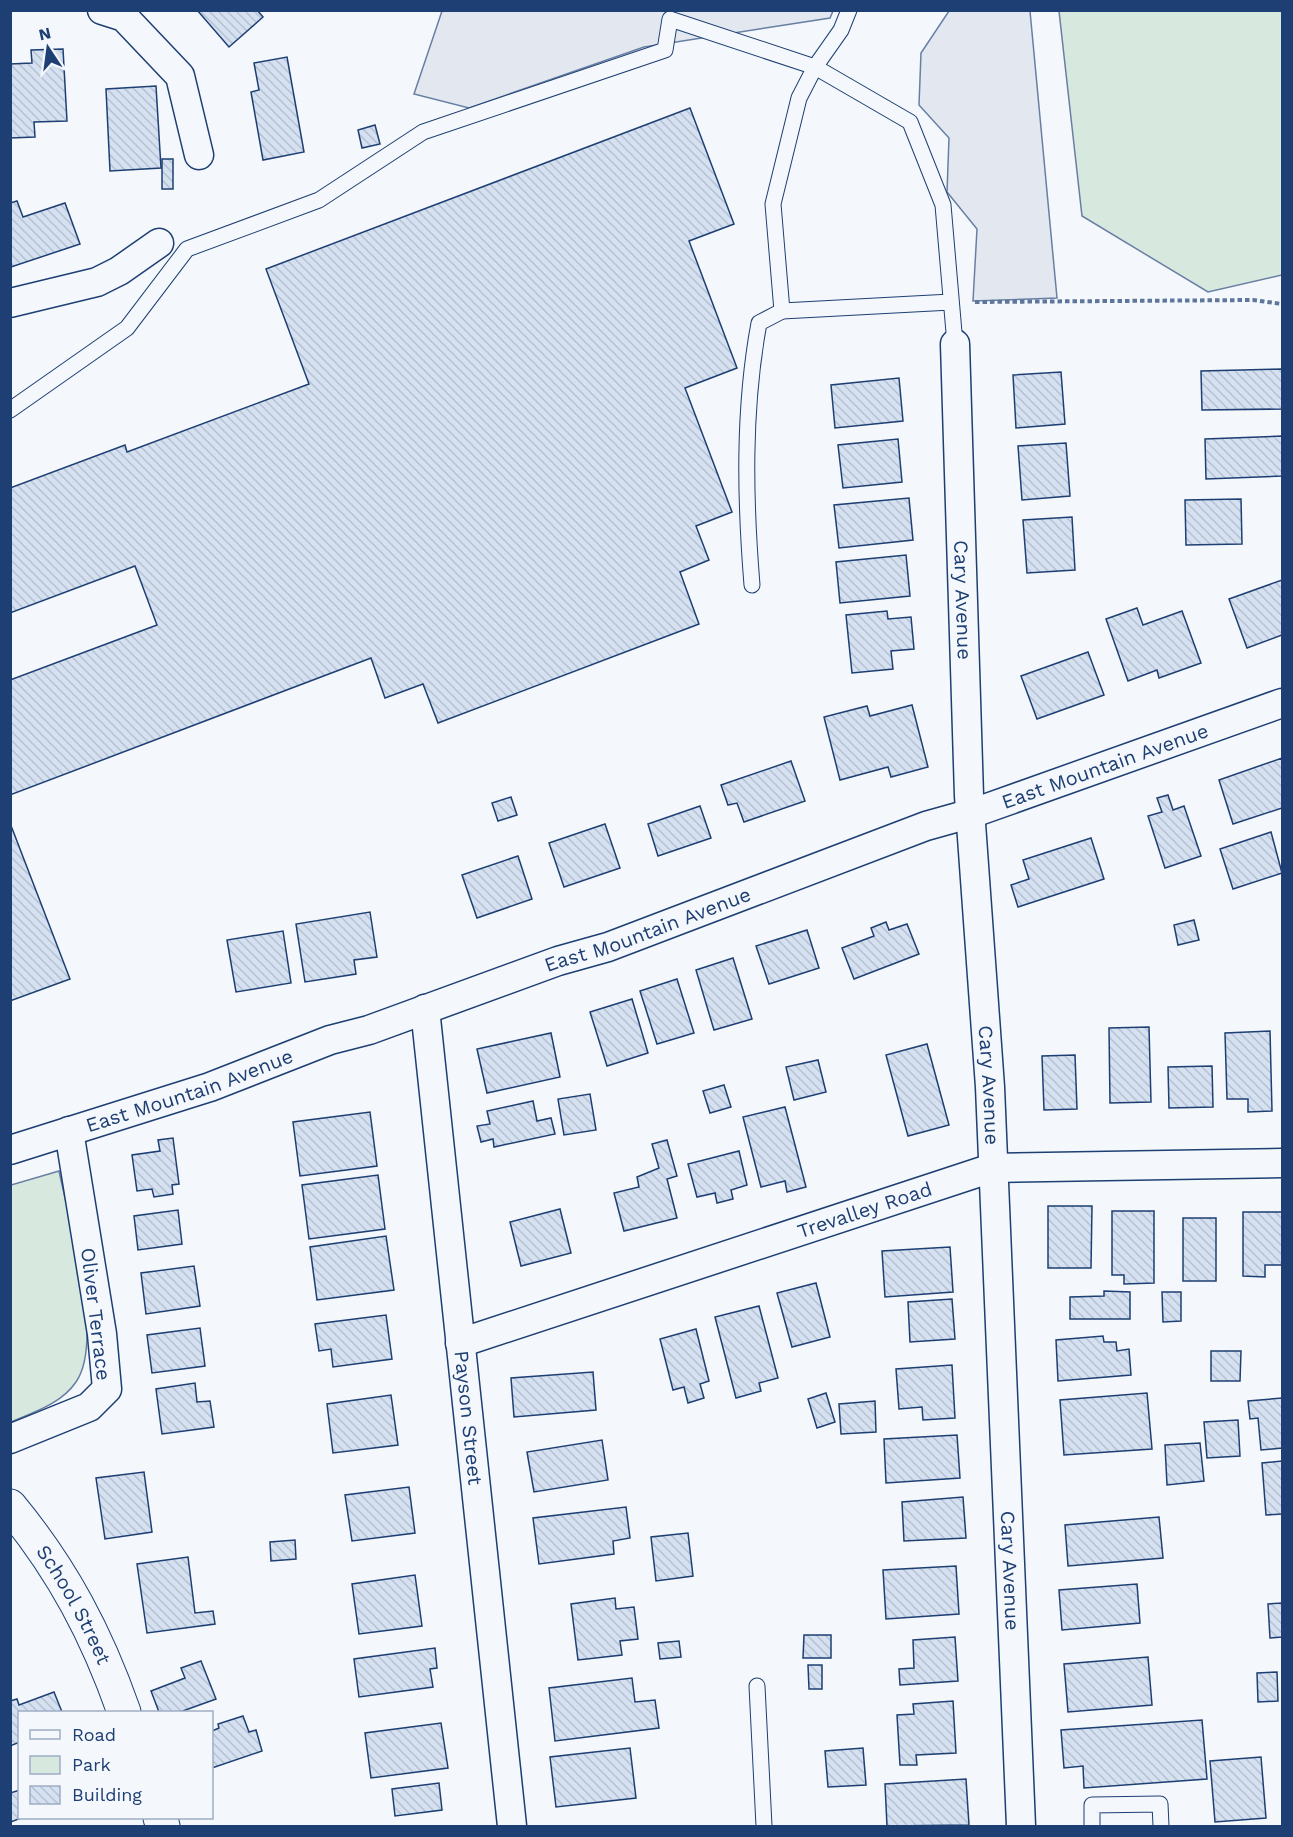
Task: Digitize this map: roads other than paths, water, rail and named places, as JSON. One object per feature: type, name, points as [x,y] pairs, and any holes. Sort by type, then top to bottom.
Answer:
[{"type":"street","points":[[102,10],[124,17],[180,76],[199,155]]},
{"type":"street","points":[[10,303],[97,282],[119,271],[159,243]]},
{"type":"street","name":"Cary Avenue","points":[[955,344],[970,814],[990,1087],[1021,1827]]},
{"type":"street","name":"East Mountain Avenue","points":[[10,1150],[210,1087],[330,1040],[425,1010],[558,961],[608,947],[926,826],[970,814],[1282,703]]},
{"type":"street","name":"Payson Street","points":[[425,1010],[512,1827]]},
{"type":"street","name":"Oliver Terrace","points":[[10,1438],[89,1407],[107,1389],[102,1334],[69,1131]]},
{"type":"street","name":"Trevalley Road","points":[[460,1342],[992,1168],[1282,1163]]},
{"type":"street","name":"School Street","points":[[10,1506],[44,1547],[64,1580],[96,1640],[123,1711]]},
{"type":"lane","points":[[782,311],[773,204],[799,98],[815,67],[841,30],[849,10]]},
{"type":"lane","points":[[10,410],[127,328],[187,249],[319,200],[423,132],[665,50],[670,19],[815,67],[910,122],[944,205],[955,344]]},
{"type":"lane","points":[[752,585],[747,523],[748,426],[753,355],[759,323],[782,311],[951,302]]},
{"type":"lane","points":[[757,1686],[764,1827]]},
{"type":"lane","points":[[1092,1827],[1092,1805],[1160,1804],[1161,1827]]}]
